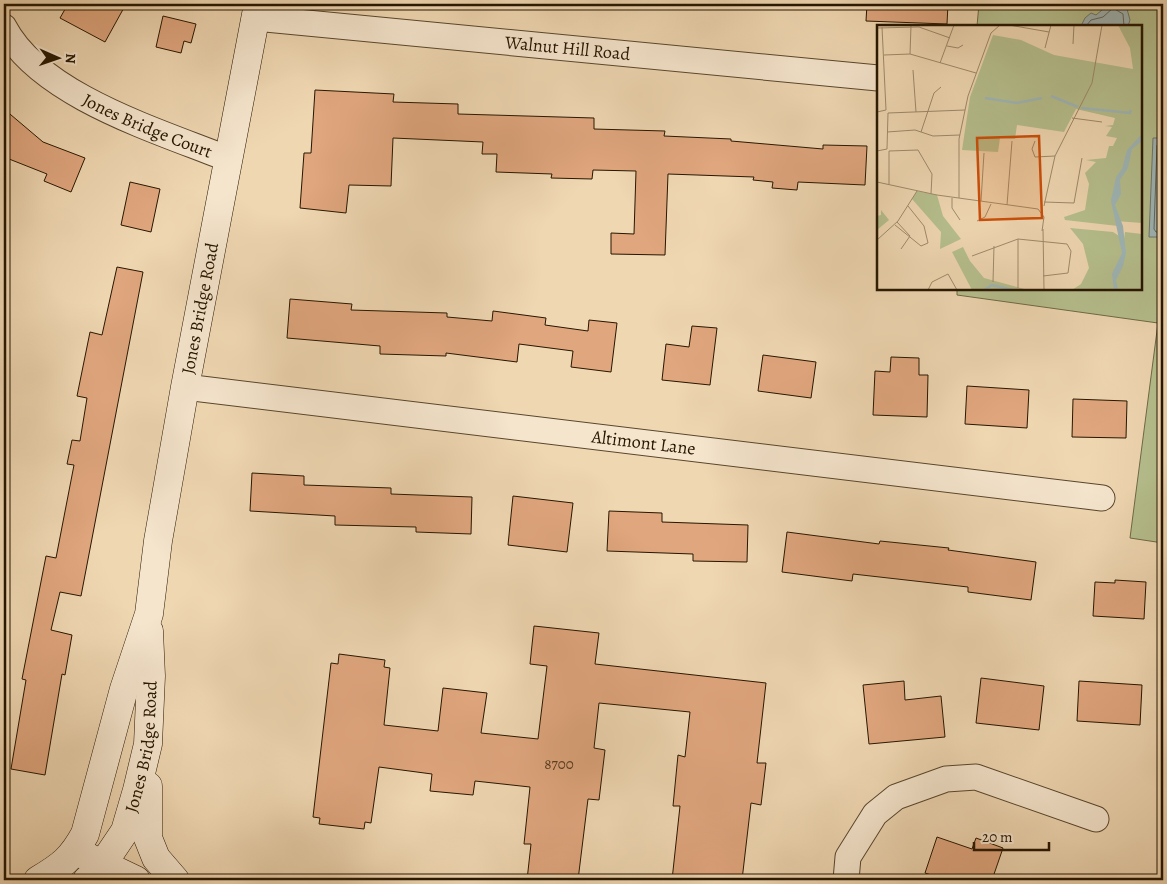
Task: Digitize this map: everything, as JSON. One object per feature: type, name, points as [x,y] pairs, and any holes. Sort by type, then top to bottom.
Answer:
[{"type":"main road","name":"Jones Bridge Road","points":[[94,875],[125,831],[148,744],[151,676],[149,614],[158,541],[185,387],[257,11]]},
{"type":"main road","name":"Jones Bridge Road","points":[[38,880],[62,866],[76,850],[85,834],[124,689],[149,614]]},
{"type":"main road","points":[[148,744],[148,838],[156,858],[175,880]]},
{"type":"main road","points":[[76,850],[94,875],[136,880]]},
{"type":"street","name":"Walnut Hill Road","points":[[257,11],[877,78]]},
{"type":"street","name":"Jones Bridge Court","points":[[4,27],[9,37],[42,71],[101,108],[228,159]]},
{"type":"street","name":"Altimont Lane","points":[[185,387],[1102,498]]},
{"type":"street","points":[[846,880],[848,858],[875,814],[896,797],[946,779],[976,778],[1096,819]]},
{"type":"green space","points":[[979,4],[1163,4],[1163,543],[1130,538],[1158,323],[957,295],[957,290],[1142,290],[1142,25],[977,25]]},
{"type":"water","points":[[1108,5],[1117,5],[1127,9],[1130,20],[1128,25],[1082,25],[1085,18],[1091,13],[1096,15]]},
{"type":"water","points":[[1153,138],[1163,138],[1163,237],[1149,237]]},
{"type":"building","points":[[68,4],[126,4],[105,42],[60,18]]},
{"type":"building","points":[[867,4],[948,4],[947,24],[866,21]]},
{"type":"building","points":[[163,16],[196,24],[191,43],[184,41],[181,53],[156,47]]},
{"type":"building","points":[[315,90],[394,94],[393,102],[458,104],[458,114],[594,118],[594,129],[665,131],[664,136],[731,139],[731,141],[823,149],[823,145],[867,146],[865,185],[798,182],[797,190],[772,188],[773,182],[753,180],[754,177],[668,174],[665,255],[611,254],[611,233],[634,234],[636,171],[593,170],[592,179],[551,178],[552,174],[496,172],[497,154],[482,154],[483,142],[393,138],[391,186],[349,185],[346,213],[300,208],[304,153],[311,153]]},
{"type":"building","points":[[4,109],[43,142],[85,158],[71,192],[44,181],[47,174],[4,157]]},
{"type":"building","points":[[130,182],[160,189],[151,232],[121,225]]},
{"type":"building","points":[[117,267],[143,272],[81,596],[60,592],[51,630],[72,635],[65,675],[62,674],[45,775],[11,769],[26,680],[22,679],[46,556],[56,558],[74,465],[67,464],[72,440],[80,441],[87,398],[77,396],[90,332],[102,335]]},
{"type":"building","points":[[290,299],[352,304],[351,310],[447,313],[447,317],[492,321],[493,311],[546,318],[545,325],[588,331],[589,320],[617,323],[611,372],[571,367],[573,351],[519,344],[517,362],[446,353],[446,356],[380,354],[380,346],[287,338]]},
{"type":"building","points":[[692,326],[717,328],[710,385],[662,380],[666,344],[689,347]]},
{"type":"building","points":[[763,355],[816,362],[811,398],[758,391]]},
{"type":"building","points":[[891,357],[919,358],[919,375],[928,375],[927,417],[873,415],[875,371],[890,372]]},
{"type":"building","points":[[967,386],[1029,390],[1027,428],[965,424]]},
{"type":"building","points":[[1073,399],[1127,401],[1126,438],[1072,437]]},
{"type":"building","points":[[252,473],[304,476],[304,485],[391,488],[391,494],[472,497],[471,534],[416,532],[416,527],[335,525],[335,516],[250,511]]},
{"type":"building","points":[[513,496],[573,503],[567,552],[508,545]]},
{"type":"building","points":[[609,511],[662,513],[662,522],[748,525],[747,562],[693,561],[693,554],[607,551]]},
{"type":"building","points":[[787,532],[879,544],[880,541],[949,548],[948,550],[1036,562],[1031,600],[968,592],[968,587],[853,574],[852,581],[782,572]]},
{"type":"building","points":[[1115,580],[1146,582],[1144,619],[1093,616],[1095,582],[1115,583]]},
{"type":"building","points":[[534,626],[599,633],[595,664],[766,683],[757,763],[766,763],[761,805],[751,803],[742,880],[672,880],[680,806],[673,806],[678,755],[685,757],[690,712],[599,703],[594,748],[605,750],[599,800],[588,799],[578,880],[527,880],[531,844],[524,844],[530,787],[475,781],[473,795],[430,791],[432,774],[379,767],[371,823],[365,822],[364,829],[319,824],[320,818],[313,817],[331,663],[338,664],[339,654],[385,660],[384,667],[390,668],[384,725],[438,731],[443,688],[487,693],[481,733],[538,739],[547,666],[530,664]]},
{"type":"building","points":[[981,678],[1044,686],[1039,730],[976,723]]},
{"type":"building","points":[[904,681],[905,700],[941,696],[945,737],[869,744],[863,685]]},
{"type":"building","points":[[1079,681],[1142,685],[1140,725],[1077,721]]},
{"type":"building","points":[[937,837],[972,849],[976,838],[1003,848],[992,880],[947,880],[925,873]]}]
